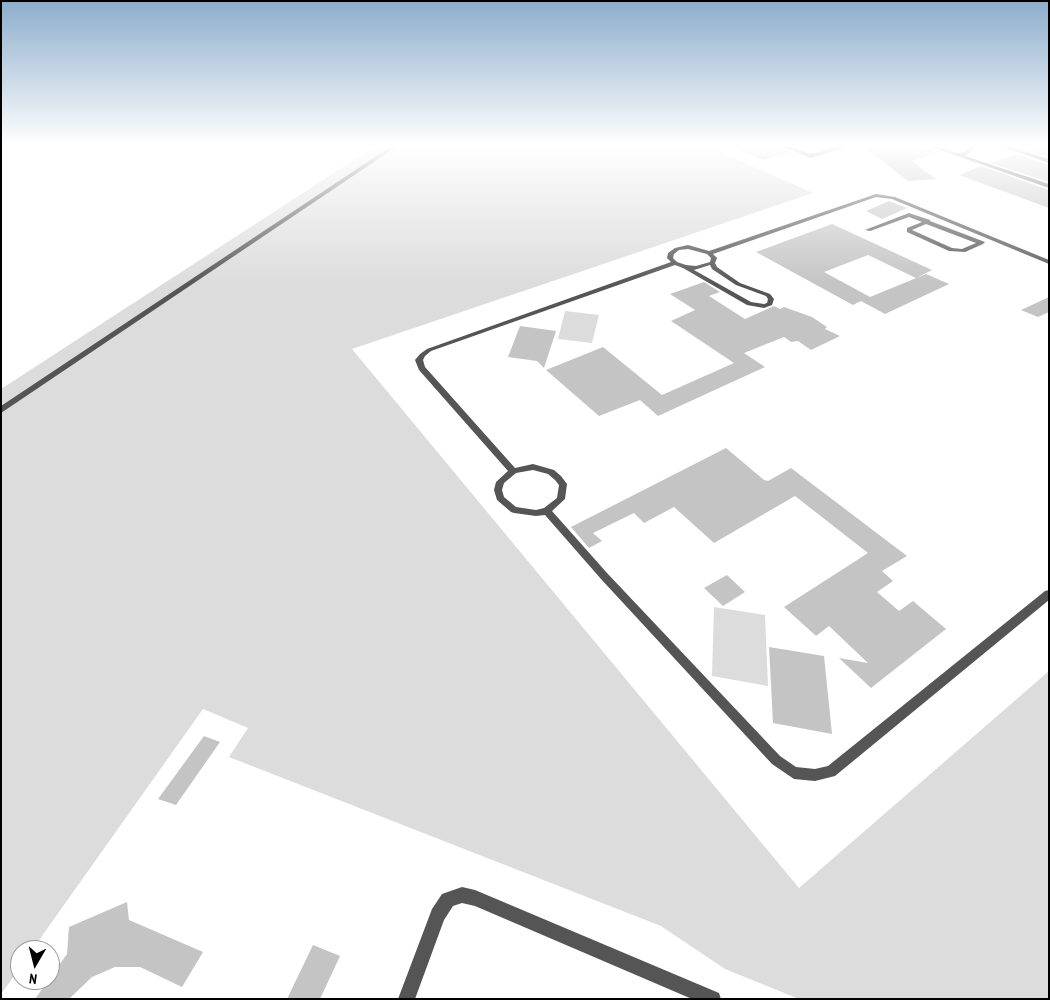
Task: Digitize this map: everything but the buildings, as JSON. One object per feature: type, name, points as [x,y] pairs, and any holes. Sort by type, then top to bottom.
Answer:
[{"type":"street","points":[[1,410],[326,192]]},
{"type":"street","points":[[406,999],[438,915],[448,900],[462,895],[475,898],[713,999]]},
{"type":"lane","points":[[709,253],[876,195],[893,198],[1049,262]]},
{"type":"lane","points":[[868,230],[904,216],[915,216],[981,243]]},
{"type":"lane","points":[[928,221],[909,229],[909,231],[951,250],[963,251],[992,238]]},
{"type":"lane","points":[[677,249],[700,249],[709,253],[714,258],[712,263],[714,268],[738,284],[768,295],[771,299],[770,304],[764,306],[749,304],[676,263],[670,258],[671,252],[677,249]]},
{"type":"lane","points":[[513,471],[422,368],[419,360],[422,354],[676,263]]},
{"type":"lane","points":[[685,267],[696,268],[712,263]]},
{"type":"lane","points":[[533,467],[551,472],[563,484],[561,499],[547,511],[525,513],[506,505],[500,498],[498,490],[500,482],[513,471],[533,467]]},
{"type":"lane","points":[[547,511],[604,576],[776,760],[794,773],[815,775],[831,772],[1049,594]]},
{"type":"shaded area","points":[[305,192],[813,193],[352,349],[799,888],[1049,671],[1049,999],[799,999],[725,969],[661,926],[229,757],[248,728],[203,709],[39,940],[10,940],[10,982],[1,994],[1,389]]},
{"type":"shaded area","points":[[565,311],[599,315],[592,343],[558,339]]},
{"type":"shaded area","points":[[714,607],[765,615],[768,686],[712,676]]}]
